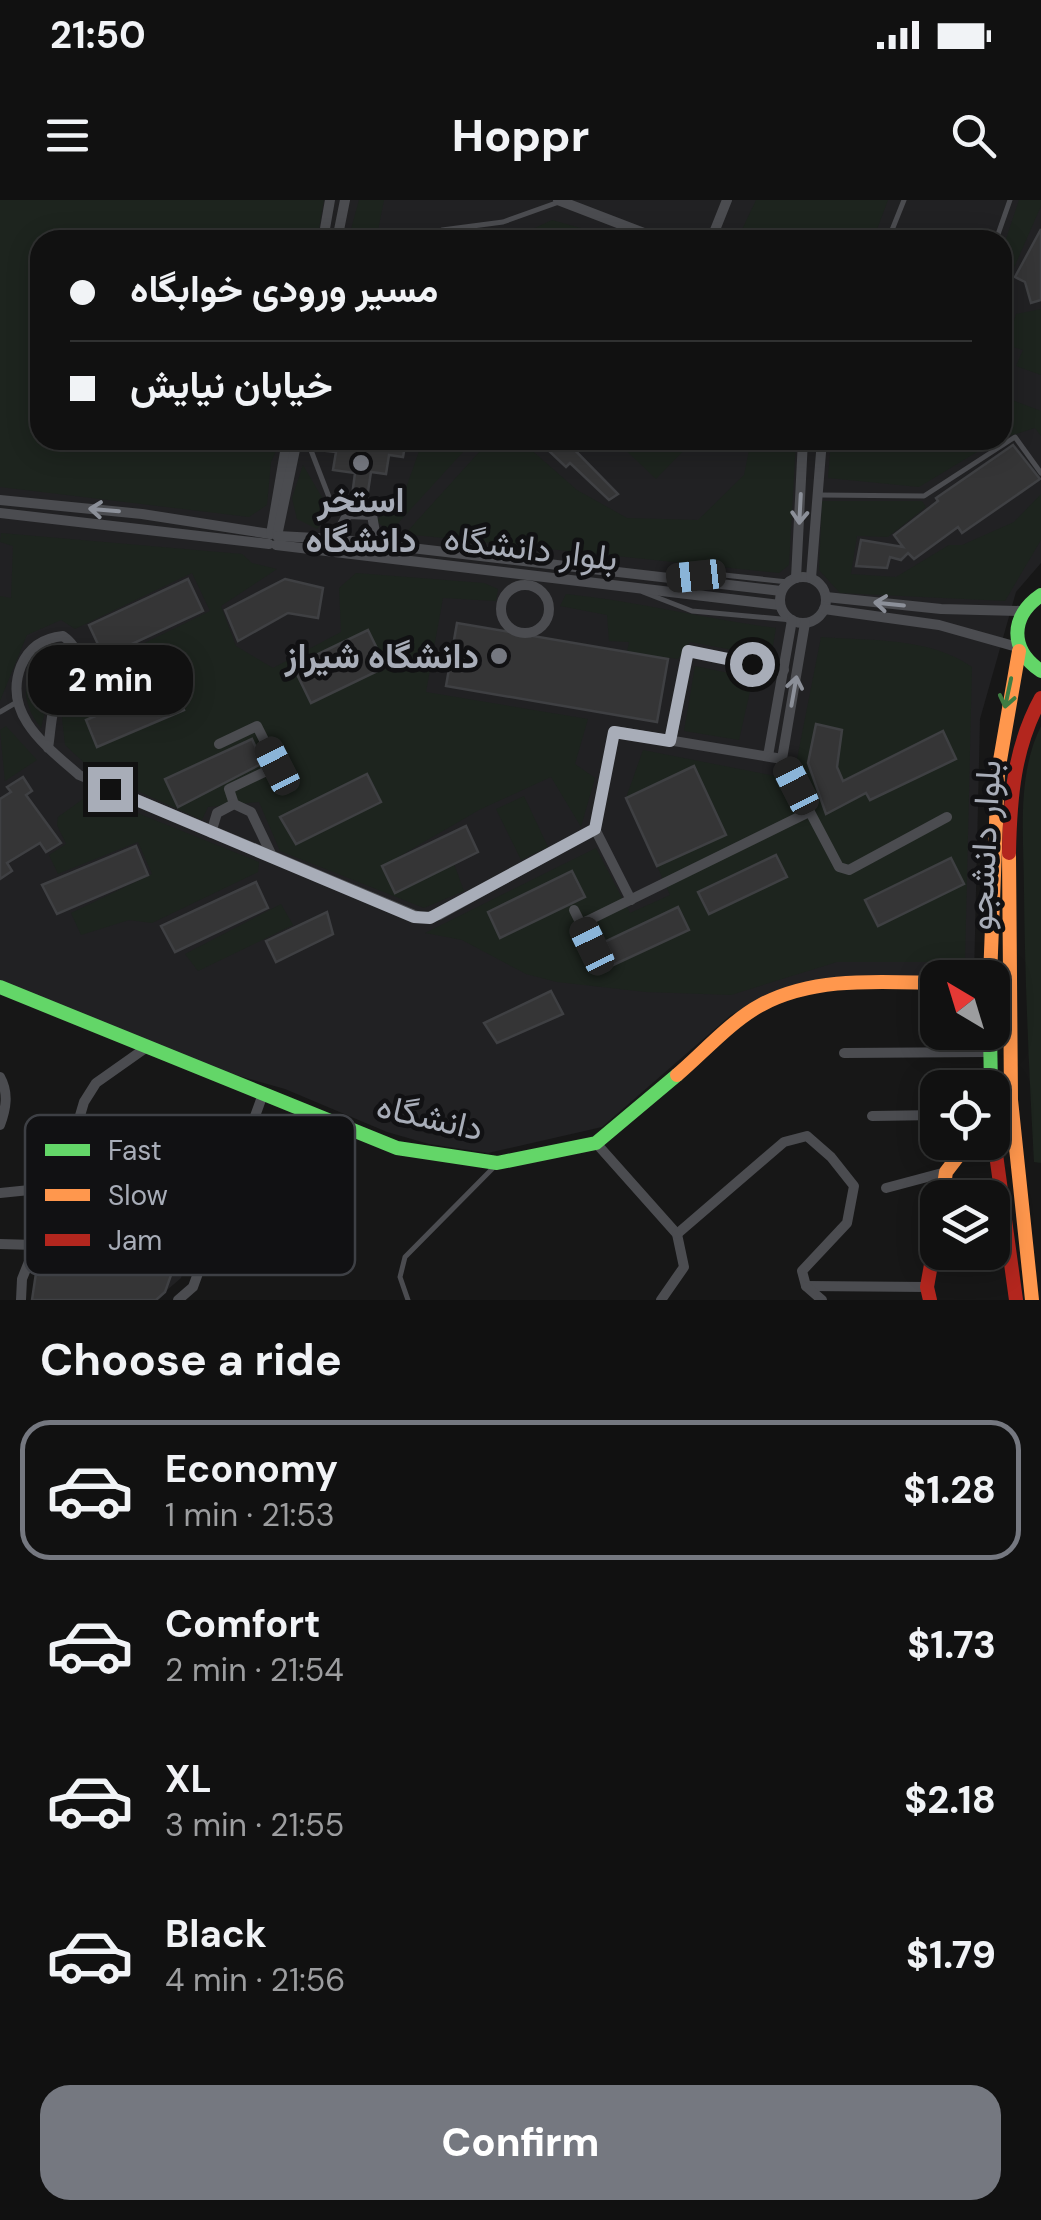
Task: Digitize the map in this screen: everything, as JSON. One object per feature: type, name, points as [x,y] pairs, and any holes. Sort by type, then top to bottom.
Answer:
[{"type":"main road","points":[[1022,610],[1041,594]]},
{"type":"main road","name":"بلوار دانشجو","points":[[991,960],[996,776],[1018,649],[1015,628],[1022,610]]},
{"type":"main road","points":[[1018,649],[1041,671]]},
{"type":"main road","name":"بلوار دانشجو","points":[[1032,1300],[1018,1213],[1010,1113],[1008,965],[1016,752],[1041,698]]},
{"type":"main road","name":"دانشگاه","points":[[355,1131],[397,1148],[497,1163],[596,1143],[760,1006],[810,987],[920,982]]},
{"type":"main road","name":"دانشگاه","points":[[0,987],[316,1115]]},
{"type":"main road","points":[[991,1052],[991,1070]]},
{"type":"main road","points":[[945,1180],[955,1160]]},
{"type":"main road","points":[[997,1160],[1016,1300]]},
{"type":"street","points":[[325,230],[330,200]]},
{"type":"street","points":[[339,230],[345,200]]},
{"type":"street","points":[[715,230],[727,200]]},
{"type":"street","points":[[559,201],[636,230]]},
{"type":"street","points":[[273,538],[287,450]]},
{"type":"street","points":[[282,490],[294,450]]},
{"type":"street","points":[[0,513],[273,538],[334,539],[670,578],[788,584],[811,578],[822,585],[825,603],[817,618],[806,623],[792,620],[780,605],[788,584],[802,450]]},
{"type":"street","points":[[811,578],[821,450]]},
{"type":"street","points":[[0,500],[142,514],[273,538]]},
{"type":"street","points":[[334,539],[348,514],[372,515],[377,544]]},
{"type":"street","name":"بلوار دانشگاه","points":[[273,538],[780,605]]},
{"type":"street","points":[[528,586],[542,592],[548,613],[541,626],[521,633],[506,625],[500,610],[512,589],[528,586]]},
{"type":"street","points":[[825,603],[1022,610]]},
{"type":"street","points":[[825,603],[939,625],[1018,649]]},
{"type":"street","points":[[939,625],[940,609]]},
{"type":"street","points":[[768,756],[792,620]]},
{"type":"street","points":[[806,623],[782,759],[839,866],[850,870],[947,817]]},
{"type":"street","points":[[48,748],[59,692],[76,662],[70,641],[52,637],[32,648],[17,676],[17,702],[21,717],[48,748],[79,774],[211,833],[422,918],[439,915],[595,829]]},
{"type":"street","points":[[670,741],[688,651],[784,670]]},
{"type":"street","points":[[219,744],[257,726],[277,766],[230,788],[234,804]]},
{"type":"street","points":[[631,900],[595,829],[614,732],[782,759]]},
{"type":"street","points":[[211,833],[217,813],[234,804]]},
{"type":"street","points":[[234,804],[251,812],[274,859]]},
{"type":"street","points":[[581,924],[809,812]]},
{"type":"street","points":[[574,910],[592,946]]},
{"type":"street","points":[[80,1115],[96,1084],[147,1046]]},
{"type":"street","points":[[844,1054],[991,1052]]},
{"type":"street","points":[[0,1077],[6,1086],[6,1103],[0,1125]]},
{"type":"street","points":[[256,1115],[264,1094]]},
{"type":"street","points":[[872,1116],[920,1115]]},
{"type":"street","points":[[677,1234],[784,1142],[807,1136],[854,1186],[847,1224],[802,1271],[806,1286],[822,1300]]},
{"type":"street","points":[[596,1143],[677,1234],[684,1266],[662,1300]]},
{"type":"street","points":[[886,1188],[946,1172]]},
{"type":"street","points":[[0,1193],[25,1190]]},
{"type":"street","points":[[0,1244],[25,1245]]},
{"type":"street","points":[[21,1300],[25,1272]]},
{"type":"street","points":[[178,1300],[193,1287],[197,1275]]},
{"type":"street","points":[[806,1286],[928,1294]]},
{"type":"lane","points":[[892,230],[904,200]]},
{"type":"lane","points":[[1000,230],[1010,200]]},
{"type":"lane","points":[[442,230],[503,222],[559,201]]},
{"type":"lane","points":[[1012,439],[1015,437],[1041,473]]},
{"type":"lane","points":[[311,450],[328,497],[348,514]]},
{"type":"lane","points":[[818,495],[924,496],[995,450]]},
{"type":"lane","points":[[631,587],[692,611],[792,620]]},
{"type":"lane","points":[[0,712],[17,702]]},
{"type":"lane","points":[[408,1300],[400,1277],[404,1257],[497,1163]]},
{"type":"shaded area","name":"دانشگاه شیراز","points":[[0,200],[1041,200],[1041,563],[1016,592],[980,719],[974,960],[920,960],[920,977],[840,976],[769,995],[731,1015],[602,1127],[488,1153],[429,1144],[387,1132],[355,1119],[355,1115],[285,1089],[190,1062],[0,980]]},
{"type":"shaded area","points":[[0,200],[324,200],[319,230],[30,230],[30,450],[276,450],[271,462],[267,505],[249,517],[0,487]]},
{"type":"shaded area","points":[[359,200],[384,200],[378,230],[351,230]]},
{"type":"shaded area","points":[[756,200],[888,200],[877,230],[742,230]]},
{"type":"shaded area","points":[[1019,200],[1041,200],[1012,270],[1009,230]]},
{"type":"shaded area","points":[[552,220],[588,230],[530,230]]},
{"type":"shaded area","points":[[1041,309],[1041,375],[1016,366],[1023,350],[1012,347],[1016,314]]},
{"type":"shaded area","points":[[1012,400],[1041,411],[1041,436],[1035,428],[1012,435]]},
{"type":"shaded area","points":[[419,450],[465,450],[390,532],[376,521],[406,488]]},
{"type":"shaded area","points":[[481,450],[531,450],[577,490],[627,518],[698,520],[744,475],[749,450],[795,450],[789,565],[779,573],[405,534]]},
{"type":"shaded area","points":[[626,450],[684,450],[656,479]]},
{"type":"shaded area","points":[[830,450],[980,450],[919,487],[828,478]]},
{"type":"shaded area","points":[[303,465],[331,513],[317,529],[297,519],[292,498]]},
{"type":"shaded area","points":[[1041,494],[1041,540],[1005,601],[840,593],[819,570],[822,501],[922,501],[926,507],[888,537],[857,536],[851,574],[896,577],[949,545],[962,545],[1014,522]]},
{"type":"shaded area","points":[[1,533],[242,554],[252,563],[277,569],[221,606],[236,646],[273,668],[341,632],[339,588],[356,573],[484,583],[498,589],[496,601],[443,598],[426,692],[588,719],[575,764],[595,778],[581,827],[551,777],[479,810],[383,866],[395,892],[454,864],[464,891],[424,908],[280,851],[259,802],[208,807],[202,820],[93,771],[65,745],[62,718],[79,675],[210,611],[192,573],[75,629],[61,620],[27,635],[0,701],[0,596],[11,598],[13,546],[0,542]]},
{"type":"shaded area","points":[[566,594],[776,628],[771,657],[690,642],[678,659],[627,652],[629,642],[609,641],[607,615],[560,606]]},
{"type":"shaded area","points":[[821,637],[919,645],[972,667],[965,960],[837,962],[731,995],[646,992],[557,982],[526,974],[462,940],[425,933],[596,848],[630,913],[670,895],[657,866],[725,835],[626,798],[643,750],[775,776],[797,759]]},
{"type":"shaded area","points":[[48,650],[68,661],[51,688],[41,728],[29,707],[26,687],[32,668]]},
{"type":"shaded area","points":[[695,666],[753,678],[739,740],[684,731]]},
{"type":"shaded area","points":[[6,726],[37,760],[5,781],[0,730]]},
{"type":"shaded area","points":[[1041,726],[1041,1163],[1034,1162],[1023,829],[1028,765]]},
{"type":"shaded area","points":[[90,794],[259,862],[258,872],[152,923],[129,920],[81,935],[71,913],[152,874],[138,842],[58,874],[49,855],[66,844],[57,825],[58,817]]},
{"type":"shaded area","points":[[524,796],[548,847],[521,860],[496,809]]},
{"type":"shaded area","points":[[281,904],[293,925],[198,971],[185,954]]},
{"type":"shaded area","points":[[139,1275],[182,1275],[167,1290]]},
{"type":"building","points":[[1041,229],[1041,300],[1031,303],[1025,282],[1015,277]]},
{"type":"building","points":[[1012,446],[1040,479],[962,533],[958,527],[914,559],[908,553],[901,560],[890,557],[887,568],[856,566],[861,540],[903,547],[894,535],[938,501],[936,498],[1006,450],[1012,450]]},
{"type":"building","name":"استخر دانشگاه","points":[[317,450],[404,450],[403,457],[389,455],[386,474],[371,472],[367,498],[352,496],[355,473],[333,470],[336,452]]},
{"type":"building","points":[[575,450],[618,494],[609,500],[570,463],[566,467],[549,451]]},
{"type":"building","points":[[188,579],[203,611],[104,657],[89,625]]},
{"type":"building","points":[[285,579],[323,588],[318,618],[288,613],[238,641],[225,610]]},
{"type":"building","points":[[457,623],[668,659],[657,722],[446,686]]},
{"type":"building","points":[[368,630],[386,667],[311,703],[293,666]]},
{"type":"building","points":[[173,683],[184,710],[97,747],[86,720]]},
{"type":"building","points":[[816,724],[842,730],[837,767],[843,781],[943,731],[956,759],[870,800],[866,793],[826,814],[808,763]]},
{"type":"building","points":[[252,739],[263,763],[178,807],[165,779]]},
{"type":"building","points":[[694,766],[726,835],[657,866],[626,798]]},
{"type":"building","points":[[367,774],[381,802],[296,844],[280,817]]},
{"type":"building","points":[[23,777],[32,791],[26,795],[61,843],[46,852],[40,843],[7,863],[12,871],[0,879],[0,799],[11,792],[7,787]]},
{"type":"building","points":[[466,826],[478,852],[395,893],[382,866]]},
{"type":"building","points":[[136,846],[148,875],[57,914],[42,885]]},
{"type":"building","points":[[776,855],[787,877],[709,914],[698,892]]},
{"type":"building","points":[[951,858],[964,884],[878,926],[865,900]]},
{"type":"building","points":[[572,871],[585,897],[500,938],[488,912]]},
{"type":"building","points":[[256,882],[268,908],[175,952],[161,926]]},
{"type":"building","points":[[678,907],[689,930],[611,966],[600,944]]},
{"type":"building","points":[[327,912],[333,934],[276,962],[266,941]]},
{"type":"building","points":[[551,991],[563,1014],[497,1043],[484,1023]]},
{"type":"building","points":[[36,1275],[171,1275],[165,1292],[156,1300],[32,1300]]},
{"type":"traffic: fast","points":[[1041,595],[1023,613],[1017,633],[1023,653],[1041,671]]},
{"type":"traffic: fast","points":[[0,987],[316,1115]]},
{"type":"traffic: fast","points":[[990,1050],[991,1070]]},
{"type":"traffic: fast","points":[[355,1131],[397,1148],[497,1163],[596,1143],[677,1075]]},
{"type":"traffic: slow","points":[[991,960],[998,772],[1019,651]]},
{"type":"traffic: slow","points":[[1009,853],[1011,1100],[1032,1300]]},
{"type":"traffic: slow","points":[[677,1075],[739,1020],[782,996],[825,985],[920,983]]},
{"type":"traffic: slow","points":[[945,1180],[955,1160]]},
{"type":"traffic: jam","points":[[1009,853],[1015,773],[1041,698]]},
{"type":"traffic: jam","points":[[997,1160],[1016,1300]]},
{"type":"traffic: jam","points":[[930,1270],[927,1287],[930,1300]]},
{"type":"place","name":"استخر دانشگاه","points":[[361,463]]},
{"type":"place","name":"دانشگاه شیراز","points":[[499,656]]},
{"type":"route","points":[[110,789],[414,917],[430,918],[595,829],[614,732],[670,741],[688,651],[752,664]]}]
